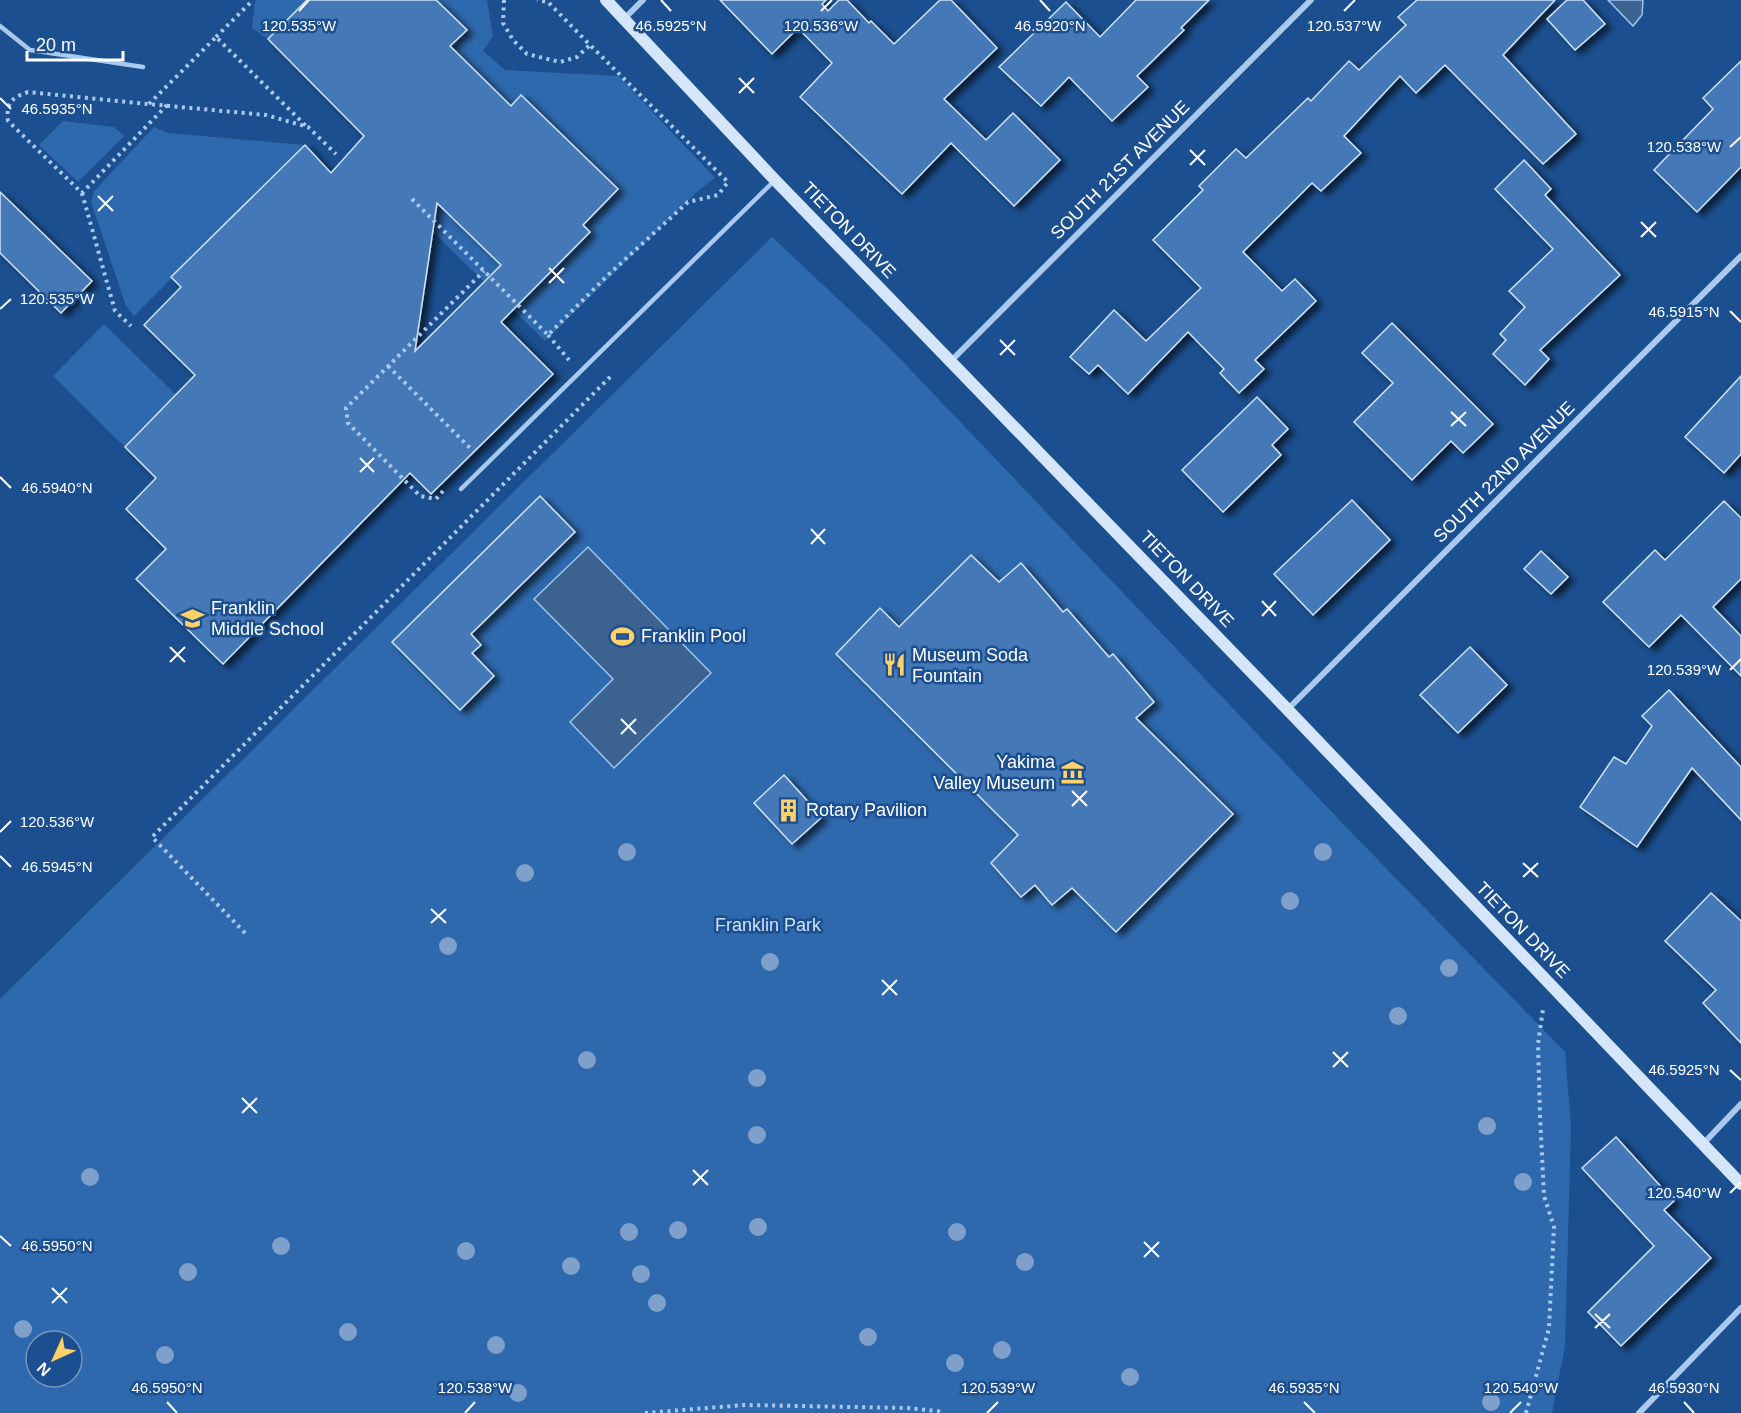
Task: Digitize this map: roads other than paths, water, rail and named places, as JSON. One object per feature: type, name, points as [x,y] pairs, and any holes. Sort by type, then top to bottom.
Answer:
[{"type":"main road","name":"TIETON DRIVE","points":[[606,0],[775,180],[1288,710],[1741,1184]]},
{"type":"street","points":[[624,19],[643,0]]},
{"type":"street","name":"SOUTH 21ST AVENUE","points":[[951,361],[1311,0]]},
{"type":"street","name":"SOUTH 22ND AVENUE","points":[[1288,710],[1741,256]]},
{"type":"street","points":[[1702,1144],[1741,1104]]},
{"type":"street","points":[[1639,1413],[1741,1308]]},
{"type":"lane","points":[[0,26],[30,50],[143,67]]},
{"type":"lane","points":[[461,489],[775,180]]},
{"type":"place","name":"Franklin Middle School","points":[[193,618]]},
{"type":"place","name":"Franklin Pool","points":[[623,636]]},
{"type":"place","name":"Museum Soda Fountain","points":[[894,665]]},
{"type":"place","name":"Yakima Valley Museum","points":[[1073,772]]},
{"type":"place","name":"Rotary Pavilion","points":[[788,810]]},
{"type":"park label","name":"Franklin Park","points":[[768,925]]}]
